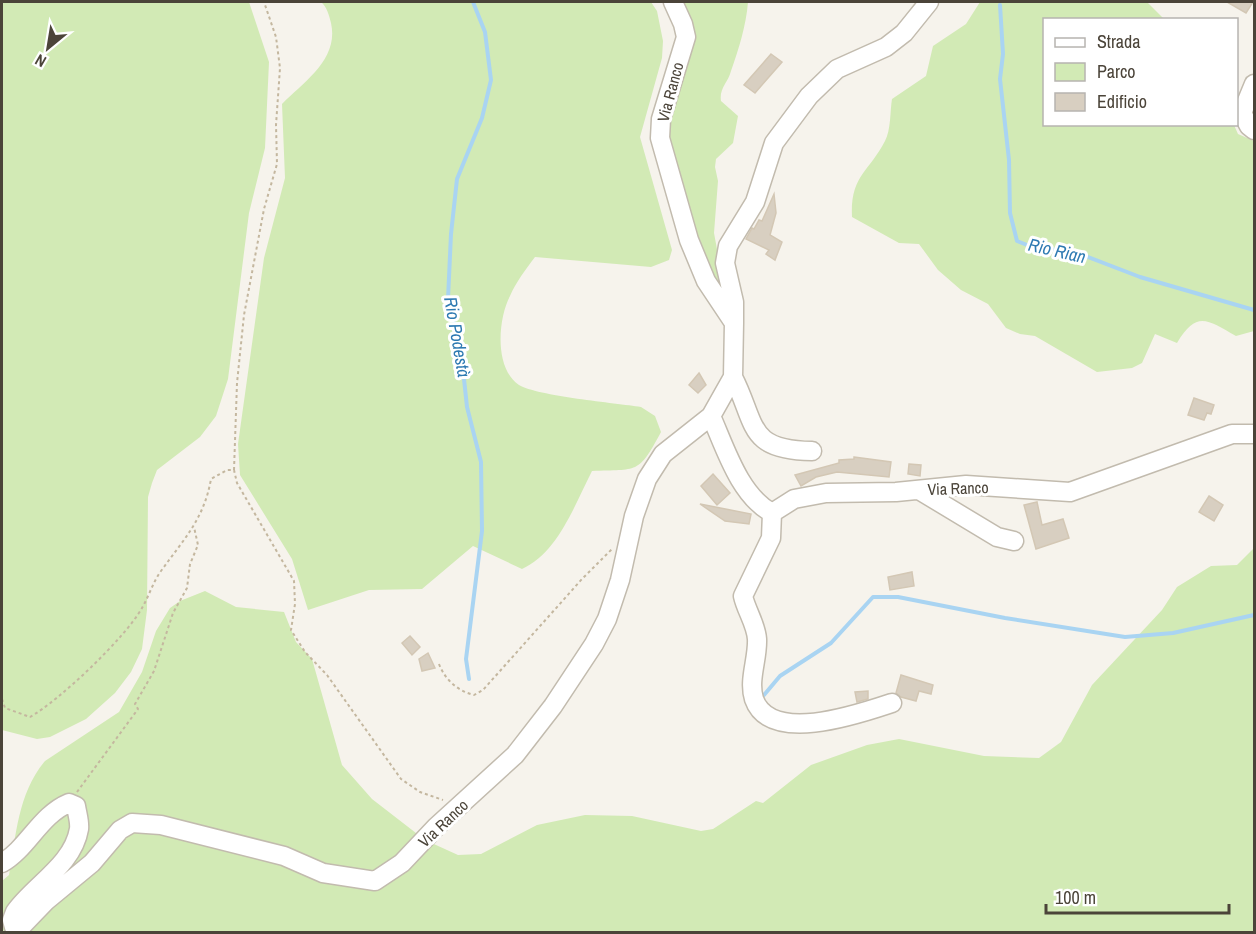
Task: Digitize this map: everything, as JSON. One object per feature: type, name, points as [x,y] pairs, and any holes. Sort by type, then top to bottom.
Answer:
[{"type":"street","name":"Via Ranco","points":[[19,931],[60,888],[92,863],[120,830],[132,823],[160,825],[284,856],[323,873],[375,881],[402,863],[515,756],[594,644],[607,619],[631,541],[634,516],[646,479],[663,454],[711,416],[733,377],[734,323],[706,281],[689,240],[660,138],[661,119],[686,37],[673,2]]},
{"type":"street","points":[[734,323],[734,302],[725,263],[728,246],[755,202],[774,143],[809,96],[837,69],[886,46],[904,33],[929,2]]},
{"type":"street","points":[[1254,84],[1242,113],[1254,130]]},
{"type":"street","points":[[733,377],[755,432],[782,450],[812,451]]},
{"type":"street","points":[[711,416],[733,467],[760,504],[772,513],[771,538],[743,596],[757,637],[752,686],[761,713],[774,721],[808,723],[835,720],[892,703]]},
{"type":"street","name":"Via Ranco","points":[[772,513],[794,499],[826,493],[919,490],[966,484],[1070,492],[1082,490],[1232,434],[1254,434]]},
{"type":"street","points":[[919,490],[997,537],[1014,541]]},
{"type":"street","points":[[2,863],[14,856],[48,817],[62,806],[69,803],[76,806],[79,829],[74,844],[55,871],[15,912],[12,920],[14,927],[19,931]]},
{"type":"path","points":[[264,2],[276,37],[280,68],[276,125],[277,164],[266,201],[244,315],[237,383],[234,470],[237,483],[294,581],[295,604],[291,630],[300,645],[327,675],[401,780],[420,792],[450,803],[454,812]]},
{"type":"path","points":[[2,699],[5,708],[30,717],[50,706],[106,651],[141,610],[160,573],[194,526],[208,498],[211,480],[227,470],[234,470]]},
{"type":"path","points":[[76,806],[76,793],[138,710],[135,704],[154,671],[173,613],[187,588],[190,564],[198,544],[194,526]]},
{"type":"path","points":[[439,664],[443,676],[462,692],[474,695],[483,690],[607,552],[619,544],[631,541]]},
{"type":"green space","points":[[2,2],[249,2],[269,62],[265,148],[249,213],[228,379],[216,416],[200,437],[157,470],[152,483],[148,497],[147,610],[142,649],[131,672],[115,693],[86,719],[50,737],[37,739],[2,730]]},
{"type":"green space","points":[[321,2],[651,2],[657,11],[663,41],[662,58],[640,137],[672,250],[669,260],[651,267],[535,257],[512,291],[501,330],[505,367],[519,385],[542,393],[641,407],[655,416],[661,432],[641,463],[628,469],[592,471],[555,540],[535,562],[522,569],[473,546],[422,589],[369,590],[308,610],[292,559],[240,475],[238,444],[264,258],[285,178],[282,104],[310,78],[330,48],[331,23]]},
{"type":"green space","points":[[679,2],[748,2],[739,45],[721,96],[721,101],[738,116],[733,143],[716,159],[715,167],[718,181],[714,233],[727,303],[703,265],[664,137],[689,39]]},
{"type":"green space","points":[[980,2],[1147,2],[1163,18],[1043,18],[1043,126],[1234,126],[1238,134],[1254,141],[1254,331],[1236,336],[1210,322],[1197,322],[1184,333],[1177,343],[1155,334],[1142,363],[1132,368],[1097,372],[1035,336],[1020,334],[1006,328],[988,304],[961,290],[938,270],[919,244],[899,243],[852,217],[852,203],[857,183],[887,137],[892,99],[926,76],[933,46],[966,24]]},
{"type":"green space","points":[[1254,548],[1254,932],[2,932],[2,881],[9,875],[16,830],[24,801],[36,773],[45,761],[119,712],[142,672],[156,631],[170,608],[180,601],[205,591],[236,607],[284,612],[296,642],[312,659],[342,765],[372,799],[425,840],[458,855],[481,854],[537,825],[585,815],[632,816],[701,831],[713,829],[756,801],[763,803],[811,765],[867,745],[899,739],[984,756],[1039,758],[1061,742],[1092,685],[1162,610],[1177,587],[1211,566],[1237,565]]},
{"type":"building","points":[[1227,2],[1253,2],[1246,13]]},
{"type":"building","points":[[771,54],[782,62],[755,93],[744,85]]},
{"type":"building","points":[[774,194],[776,213],[770,235],[782,242],[775,260],[766,254],[769,250],[746,239],[759,220],[762,221]]},
{"type":"building","points":[[699,373],[706,385],[698,393],[689,385]]},
{"type":"building","points":[[1194,398],[1214,405],[1211,414],[1207,413],[1204,420],[1188,415]]},
{"type":"building","points":[[854,457],[891,462],[889,477],[837,472],[816,477],[801,486],[795,475],[839,463],[839,460],[854,459]]},
{"type":"building","points":[[909,464],[921,465],[920,476],[908,474]]},
{"type":"building","points":[[713,474],[730,493],[717,505],[701,486]]},
{"type":"building","points":[[1209,496],[1223,505],[1214,521],[1199,512]]},
{"type":"building","points":[[1037,502],[1042,525],[1063,519],[1069,538],[1036,549],[1024,505]]},
{"type":"building","points":[[700,504],[751,514],[749,524],[725,521]]},
{"type":"building","points":[[912,572],[914,586],[890,590],[888,577]]},
{"type":"building","points":[[410,636],[420,647],[412,655],[402,643]]},
{"type":"building","points":[[428,653],[435,668],[422,671],[419,659]]},
{"type":"building","points":[[901,675],[933,685],[931,694],[919,691],[916,701],[901,697],[896,693]]},
{"type":"building","points":[[868,691],[868,699],[857,702],[855,692]]},
{"type":"waterway","name":"Rio Podestà","points":[[469,679],[466,659],[482,531],[481,462],[467,407],[461,351],[448,299],[451,234],[457,179],[482,118],[491,80],[485,32],[473,2]]},
{"type":"waterway","name":"Rio Rian","points":[[1000,5],[1003,54],[1000,79],[1009,160],[1010,213],[1017,241],[1027,245],[1080,254],[1140,277],[1254,310]]},
{"type":"waterway","points":[[764,695],[780,676],[831,643],[873,597],[898,597],[1005,618],[1125,637],[1173,633],[1254,615]]}]
